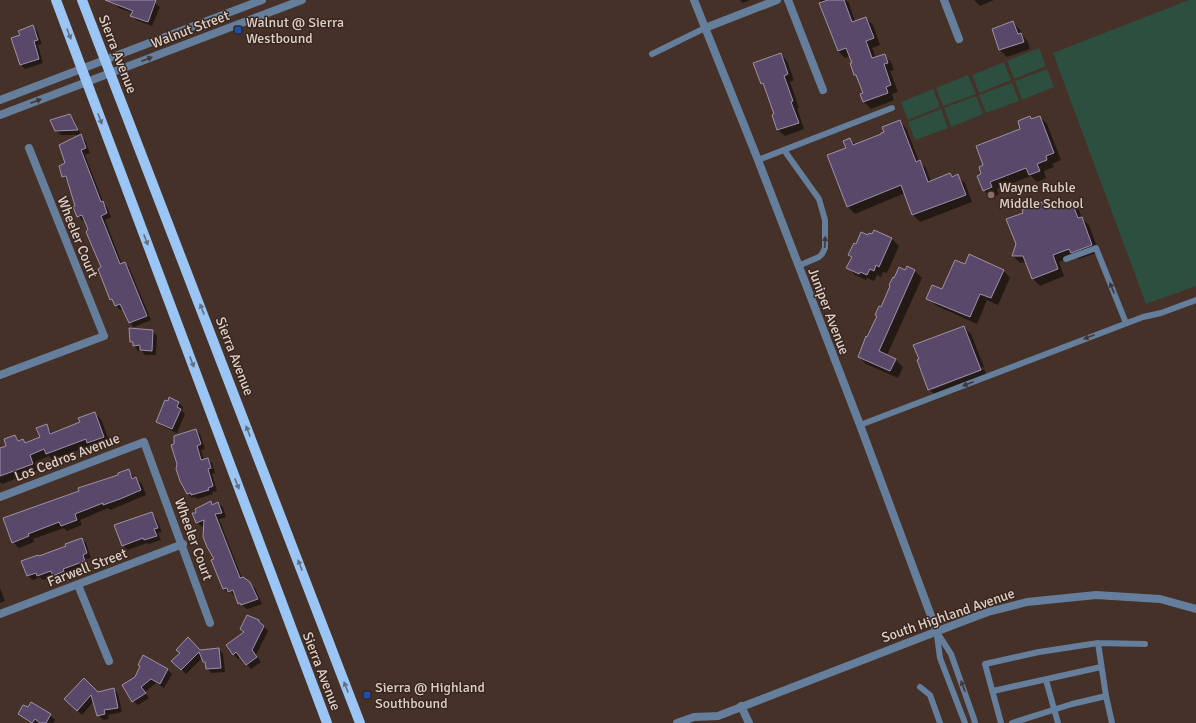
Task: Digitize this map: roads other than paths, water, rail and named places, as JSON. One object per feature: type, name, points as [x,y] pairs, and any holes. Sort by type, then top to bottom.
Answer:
[{"type":"main road","name":"Sierra Avenue","points":[[56,0],[327,723]]},
{"type":"main road","name":"Sierra Avenue","points":[[82,0],[360,723]]},
{"type":"street","name":"Walnut Street","points":[[0,100],[262,0]]},
{"type":"street","name":"Walnut Street","points":[[0,115],[302,0]]},
{"type":"street","name":"Juniper Avenue","points":[[694,0],[758,160],[860,425],[937,632]]},
{"type":"street","points":[[705,28],[777,0]]},
{"type":"street","points":[[788,0],[823,90]]},
{"type":"street","points":[[944,0],[959,39]]},
{"type":"street","name":"Wheeler Court","points":[[0,374],[104,336],[29,148]]},
{"type":"street","name":"Wheeler Court","points":[[144,442],[210,623]]},
{"type":"street","name":"Los Cedros Avenue","points":[[0,497],[144,442]]},
{"type":"street","name":"Farwell Street","points":[[0,614],[182,544]]},
{"type":"street","points":[[78,584],[108,661]]},
{"type":"street","name":"South Highland Avenue","points":[[677,723],[694,717],[718,716],[854,662],[988,612],[1028,602],[1096,595],[1160,599],[1196,609]]},
{"type":"street","points":[[741,706],[749,723]]},
{"type":"street","name":"South Highland Avenue","points":[[712,723],[718,716]]},
{"type":"lane","points":[[652,54],[705,28]]},
{"type":"lane","points":[[758,160],[892,108]]},
{"type":"lane","points":[[784,150],[819,199],[825,220],[825,248],[819,257],[798,266]]},
{"type":"lane","points":[[1066,259],[1096,248],[1126,323]]},
{"type":"lane","points":[[860,425],[1142,317],[1161,313],[1196,300]]},
{"type":"lane","points":[[937,632],[940,658],[965,723]]},
{"type":"lane","points":[[937,632],[951,654],[975,723]]},
{"type":"lane","points":[[1098,643],[1106,696],[1112,723]]},
{"type":"lane","points":[[1001,723],[985,664],[1039,652],[1098,643],[1145,644]]},
{"type":"lane","points":[[993,691],[1101,667]]},
{"type":"lane","points":[[1046,680],[1053,710],[1058,723]]},
{"type":"lane","points":[[920,687],[930,695],[940,723]]},
{"type":"lane","points":[[1012,723],[1106,696]]},
{"type":"place","name":"Walnut @ Sierra Westbound","points":[[238,30]]},
{"type":"place","name":"Wayne Ruble Middle School","points":[[991,195]]},
{"type":"place","name":"Sierra @ Highland Southbound","points":[[367,695]]}]
